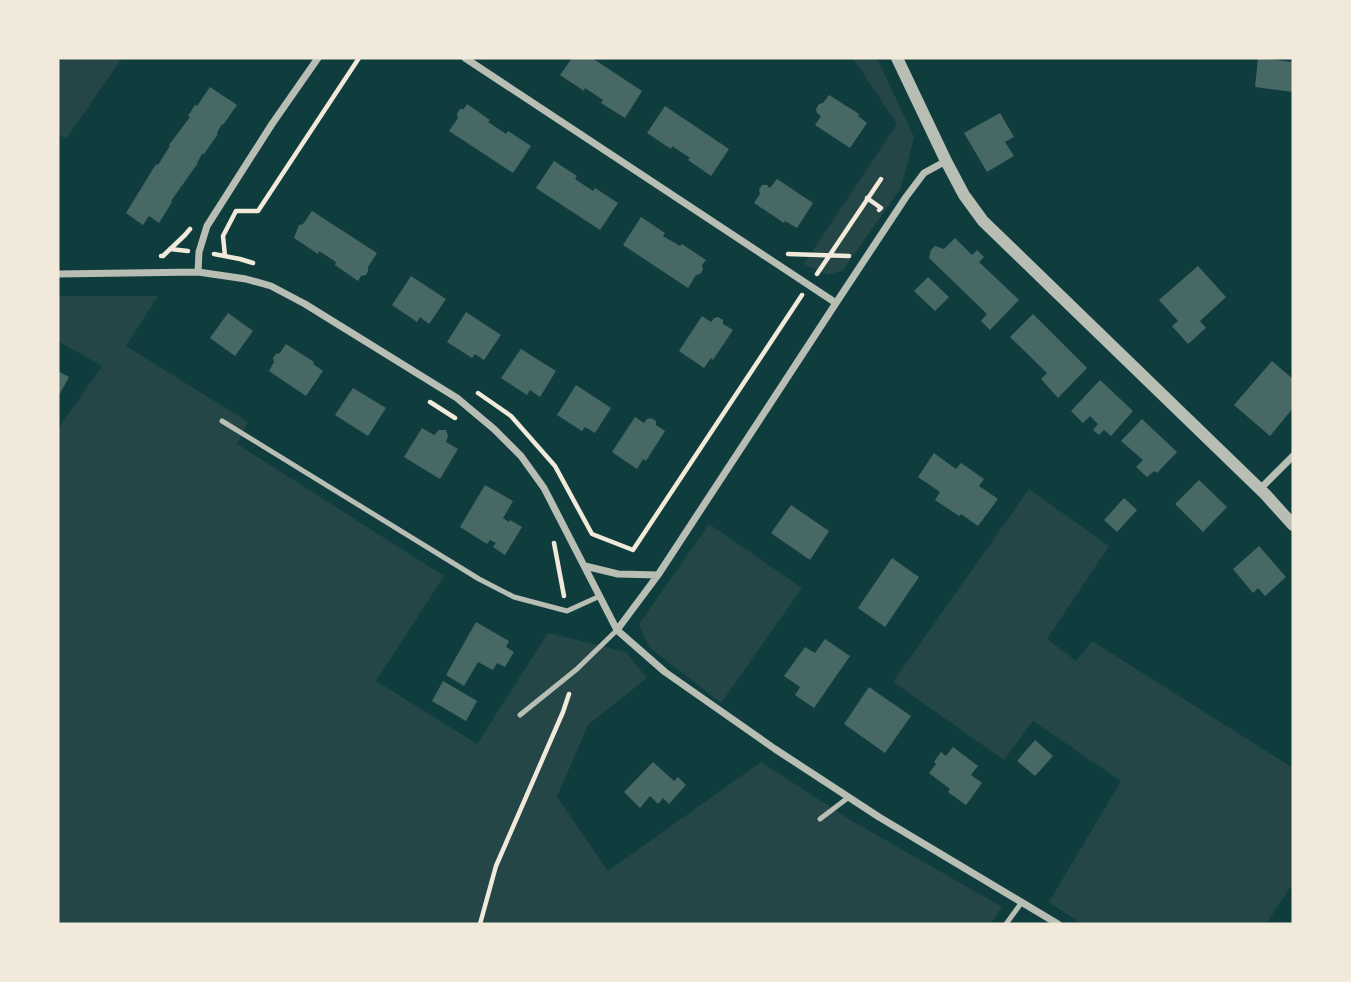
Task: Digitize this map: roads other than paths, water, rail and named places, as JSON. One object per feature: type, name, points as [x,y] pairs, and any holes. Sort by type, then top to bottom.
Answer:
[{"type":"street","points":[[198,272],[199,252],[207,226],[318,58]]},
{"type":"street","points":[[465,58],[836,303]]},
{"type":"street","points":[[897,58],[946,161],[964,195],[983,221],[1260,489],[1293,525]]},
{"type":"street","points":[[617,630],[658,575],[924,173],[946,161]]},
{"type":"street","points":[[58,274],[198,272],[246,279],[271,286],[304,303],[457,398],[521,456],[544,488],[617,630],[665,672],[775,749],[1058,924]]},
{"type":"street","points":[[1260,489],[1293,456]]},
{"type":"street","points":[[585,566],[618,574],[658,575]]},
{"type":"lane","points":[[222,421],[479,579],[514,597],[567,611],[600,596]]},
{"type":"lane","points":[[520,715],[577,669],[617,630]]},
{"type":"lane","points":[[820,819],[849,797]]},
{"type":"lane","points":[[1006,924],[1022,902]]}]
